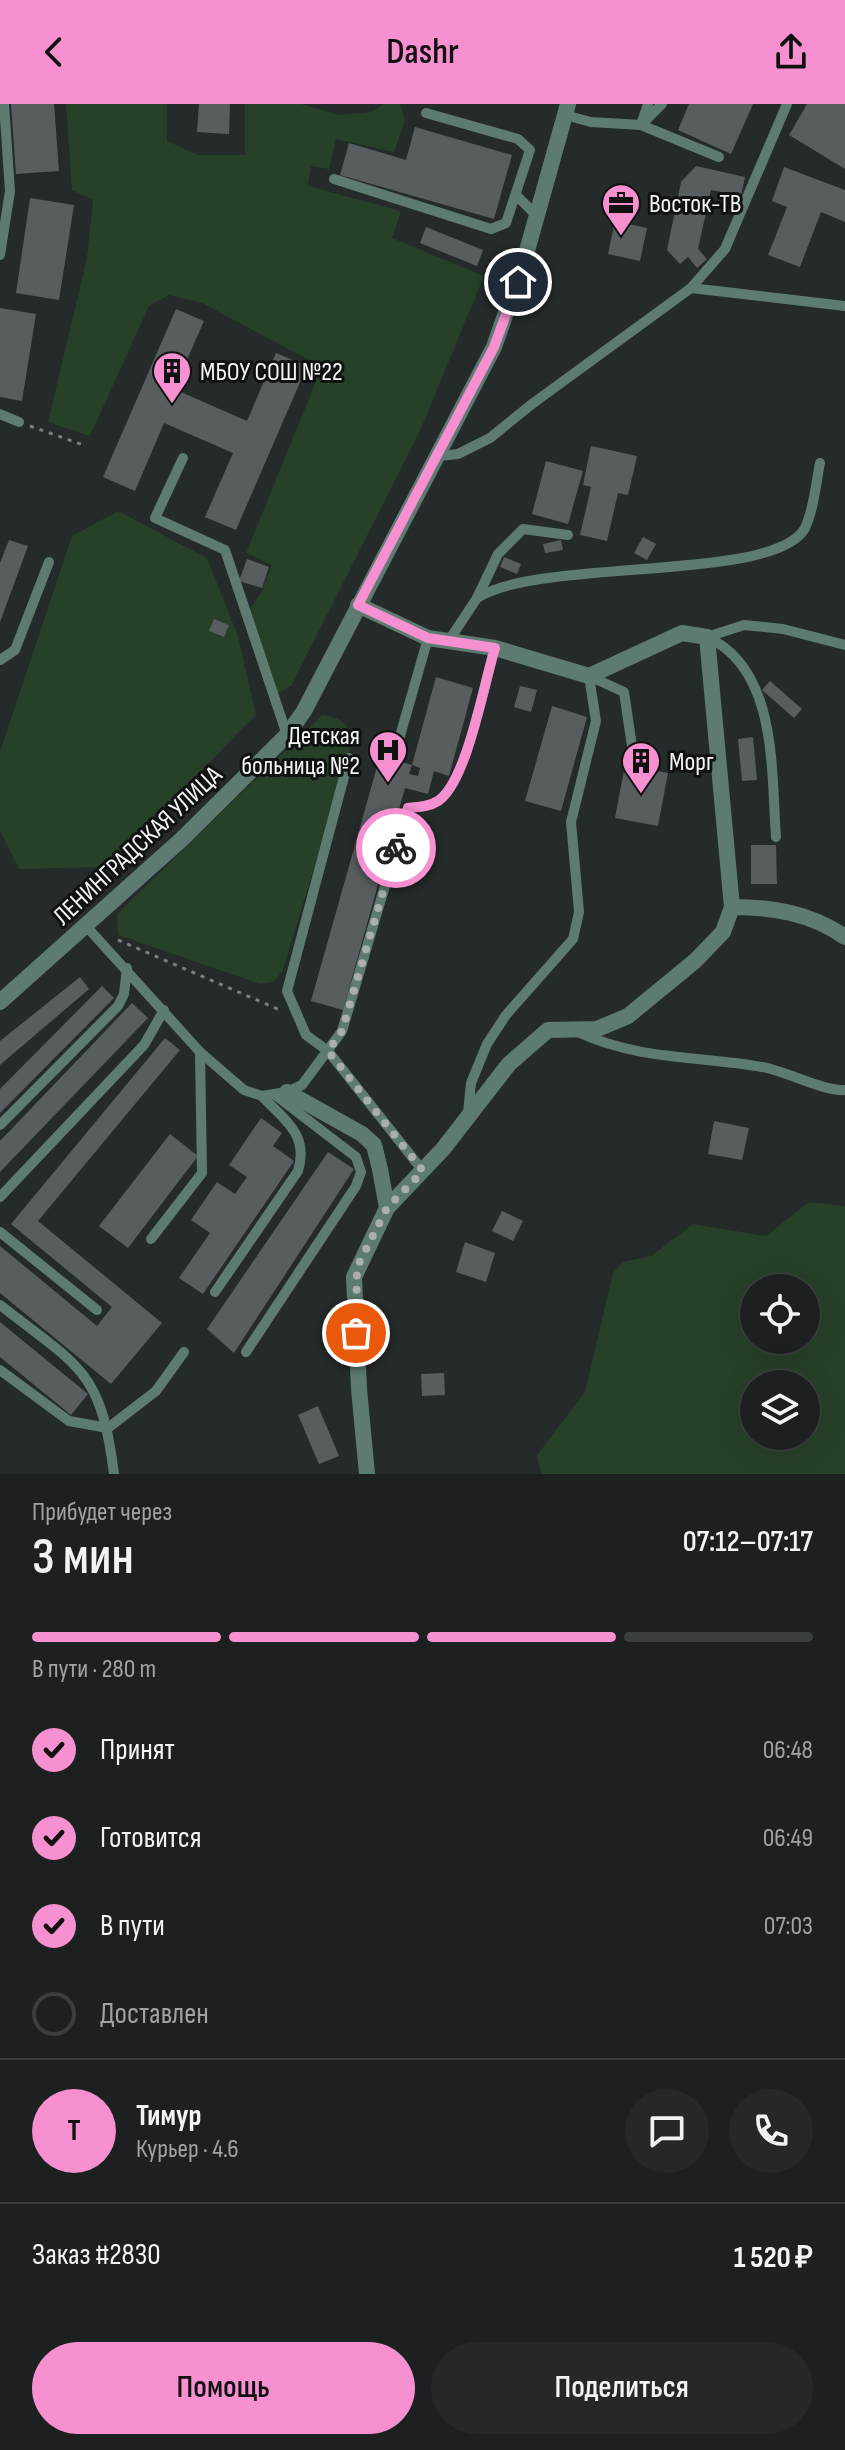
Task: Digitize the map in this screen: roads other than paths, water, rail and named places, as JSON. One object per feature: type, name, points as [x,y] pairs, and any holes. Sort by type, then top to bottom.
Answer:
[{"type":"street","name":"ЛЕНИНГРАДСКАЯ УЛИЦА","points":[[0,1002],[182,839],[287,735],[323,679],[358,605],[494,347],[510,307],[566,110]]},
{"type":"street","points":[[358,605],[428,638],[495,648],[589,676],[682,633],[707,637],[732,907],[723,932],[695,961],[628,1016],[597,1029],[569,1027],[548,1030],[509,1064],[423,1171],[387,1208],[354,1277],[367,1474]]},
{"type":"street","points":[[732,907],[764,907],[787,912],[825,923],[845,937]]},
{"type":"street","points":[[274,1094],[362,1134],[374,1145],[387,1208]]},
{"type":"lane","points":[[0,255],[10,191],[4,104]]},
{"type":"lane","points":[[641,125],[648,104]]},
{"type":"lane","points":[[641,125],[662,104]]},
{"type":"lane","points":[[439,456],[458,454],[490,438],[691,288],[725,249],[787,104]]},
{"type":"lane","points":[[566,110],[591,122],[641,125],[719,157]]},
{"type":"lane","points":[[334,179],[491,229],[506,223],[524,176],[530,150],[518,139],[426,113]]},
{"type":"lane","points":[[524,176],[546,177]]},
{"type":"lane","points":[[517,196],[537,216]]},
{"type":"lane","points":[[691,288],[845,306]]},
{"type":"lane","points":[[0,414],[19,422]]},
{"type":"lane","points":[[183,458],[155,518],[225,550],[287,735]]},
{"type":"lane","points":[[477,598],[498,588],[561,577],[635,567],[729,562],[759,555],[787,543],[804,530],[820,463]]},
{"type":"lane","points":[[448,642],[477,598],[498,554],[523,529],[568,535]]},
{"type":"lane","points":[[0,660],[15,650],[49,562]]},
{"type":"lane","points":[[707,637],[744,625],[783,629],[845,645]]},
{"type":"lane","points":[[707,637],[725,645],[766,710],[776,837]]},
{"type":"lane","points":[[398,743],[428,638]]},
{"type":"lane","points":[[86,926],[200,1052],[244,1090],[274,1094],[302,1085],[342,1031],[408,808],[424,807],[440,800],[457,777],[495,648]]},
{"type":"lane","points":[[589,676],[624,692],[632,746]]},
{"type":"lane","points":[[468,1117],[471,1083],[487,1044],[506,1015],[573,939],[579,912],[571,822],[596,721],[589,676]]},
{"type":"lane","points":[[349,758],[287,991],[306,1035],[328,1051],[423,1171]]},
{"type":"lane","points":[[0,1125],[118,1006],[124,994],[127,968]]},
{"type":"lane","points":[[0,1197],[144,1045],[164,1010]]},
{"type":"lane","points":[[569,1027],[636,1053],[762,1067],[795,1074],[835,1091],[845,1090]]},
{"type":"lane","points":[[151,1239],[202,1173],[204,1141],[200,1052]]},
{"type":"lane","points":[[215,1292],[298,1171],[303,1154],[302,1142],[274,1094]]},
{"type":"lane","points":[[246,1352],[356,1186],[361,1172],[356,1157],[274,1094]]},
{"type":"lane","points":[[0,1232],[97,1310]]},
{"type":"lane","points":[[0,1305],[76,1365],[91,1381],[108,1428],[114,1474]]},
{"type":"lane","points":[[0,1370],[69,1421],[108,1428],[156,1391],[184,1352]]},
{"type":"place","name":"Восток-ТВ","points":[[621,237]]},
{"type":"place","name":"МБОУ СОШ №22","points":[[172,405]]},
{"type":"place","name":"Детская больница №2","points":[[388,784]]},
{"type":"place","name":"Морг","points":[[641,795]]}]
